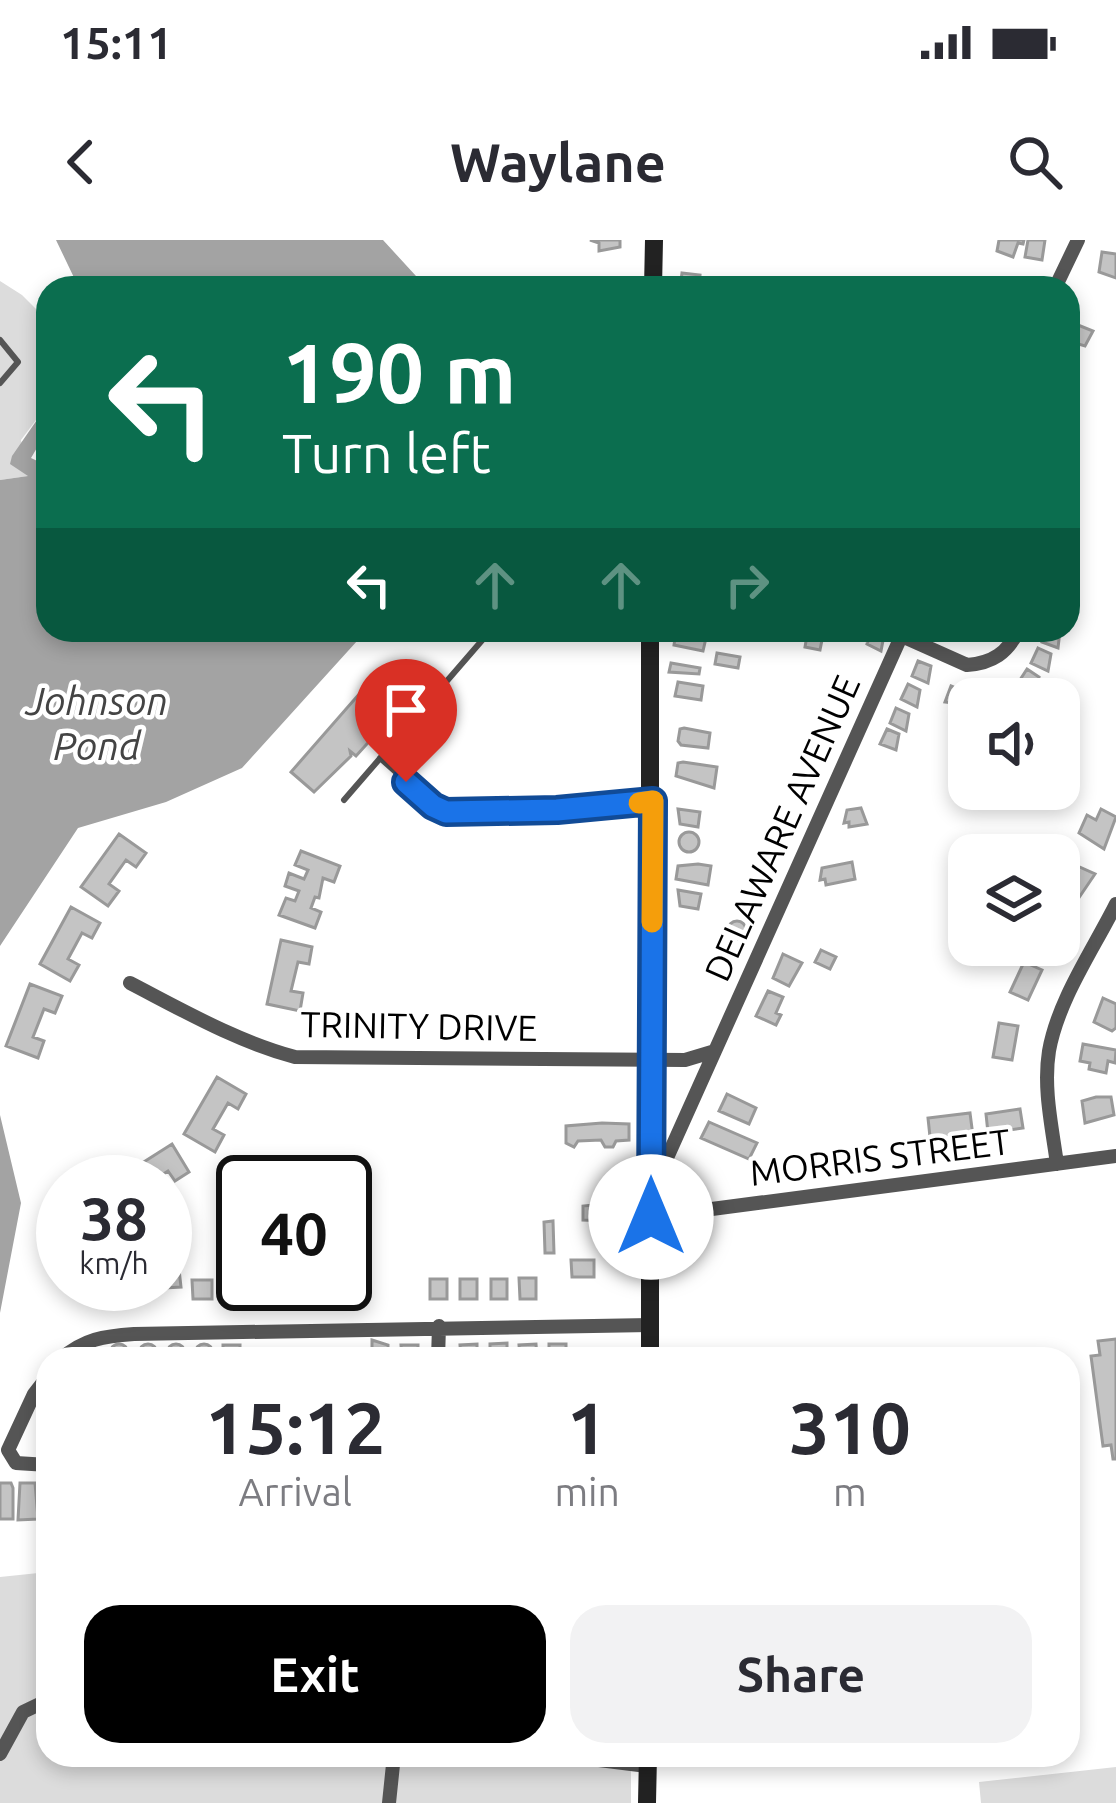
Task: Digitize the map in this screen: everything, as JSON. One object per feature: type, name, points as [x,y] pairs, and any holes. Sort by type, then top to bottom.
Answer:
[{"type":"street","points":[[652,276],[654,240]]},
{"type":"street","points":[[1061,276],[1078,240]]},
{"type":"street","points":[[650,642],[650,1347]]},
{"type":"street","name":"DELAWARE AVENUE","points":[[651,1193],[899,642]]},
{"type":"street","points":[[921,642],[967,665],[1000,656],[1013,642]]},
{"type":"street","points":[[1058,1164],[1048,1101],[1049,1051],[1066,1002],[1116,904]]},
{"type":"street","name":"TRINITY DRIVE","points":[[130,983],[219,1030],[295,1057],[651,1059]]},
{"type":"street","points":[[651,1059],[685,1060],[715,1051]]},
{"type":"street","name":"MORRIS STREET","points":[[651,1217],[1116,1156]]},
{"type":"street","points":[[76,1347],[99,1336],[177,1332],[650,1325]]},
{"type":"street","points":[[438,1347],[439,1326]]},
{"type":"street","points":[[36,1391],[8,1450],[16,1462],[36,1464]]},
{"type":"street","points":[[0,1754],[23,1712],[36,1706]]},
{"type":"street","points":[[389,1803],[393,1767]]},
{"type":"street","points":[[647,1803],[648,1767]]},
{"type":"lane","points":[[0,340],[18,362],[0,383]]},
{"type":"lane","points":[[344,800],[481,642]]},
{"type":"lane","points":[[380,758],[446,812],[557,810],[653,801]]},
{"type":"shaded area","points":[[0,281],[36,309],[36,420],[21,440],[28,476],[0,480]]},
{"type":"shaded area","points":[[36,1573],[36,1767],[631,1767],[631,1803],[0,1803],[0,1577]]},
{"type":"shaded area","points":[[1116,1767],[1116,1803],[981,1803],[979,1782]]},
{"type":"water","points":[[56,240],[383,240],[416,276],[73,276]]},
{"type":"water","name":"Johnson Pond","points":[[36,421],[36,449],[31,458],[36,460],[36,642],[356,642],[242,768],[166,802],[78,828],[0,946],[0,480],[28,476],[10,464]]},
{"type":"water","points":[[0,1115],[21,1203],[0,1313]]},
{"type":"building","points":[[590,240],[620,240],[620,247],[599,251],[599,243]]},
{"type":"building","points":[[999,240],[1024,240],[1013,257],[997,251]]},
{"type":"building","points":[[1028,240],[1045,240],[1042,260],[1025,257]]},
{"type":"building","points":[[1102,252],[1116,254],[1116,278],[1099,272]]},
{"type":"building","points":[[1080,326],[1093,331],[1085,346],[1080,345]]},
{"type":"building","points":[[674,642],[705,642],[703,651]]},
{"type":"building","points":[[806,642],[822,642],[820,650],[805,647]]},
{"type":"building","points":[[1038,648],[1051,654],[1048,671],[1031,663]]},
{"type":"building","points":[[717,653],[740,657],[738,668],[715,664]]},
{"type":"building","points":[[918,661],[931,666],[928,683],[912,676]]},
{"type":"building","points":[[671,663],[700,668],[699,674],[669,672]]},
{"type":"building","points":[[381,669],[404,689],[368,730],[375,735],[356,756],[350,751],[351,756],[314,792],[291,772]]},
{"type":"building","points":[[678,682],[703,686],[701,700],[675,696]]},
{"type":"building","points":[[908,684],[920,690],[917,707],[901,699]]},
{"type":"building","points":[[896,708],[909,714],[906,731],[890,723]]},
{"type":"building","points":[[680,729],[710,733],[708,748],[681,745]]},
{"type":"building","points":[[887,729],[899,734],[896,750],[880,744]]},
{"type":"building","points":[[678,763],[717,767],[714,788],[676,776]]},
{"type":"building","points":[[861,808],[867,824],[849,827],[849,822],[844,823],[847,810]]},
{"type":"building","points":[[678,809],[700,812],[698,827],[680,824]]},
{"type":"building","points":[[1101,809],[1116,817],[1104,849],[1079,833],[1087,815],[1096,820]]},
{"type":"building","points":[[689,832],[699,842],[689,852],[679,842]]},
{"type":"building","points":[[119,834],[146,853],[136,867],[126,860],[109,884],[119,891],[108,906],[81,887]]},
{"type":"building","points":[[301,851],[340,866],[334,882],[323,878],[319,898],[315,897],[311,908],[321,912],[315,928],[279,915],[286,898],[295,901],[299,891],[285,886],[289,873],[304,879],[308,870],[295,865]]},
{"type":"building","points":[[852,862],[855,879],[826,885],[825,879],[820,880],[822,868]]},
{"type":"building","points":[[678,866],[711,866],[708,885],[676,879]]},
{"type":"building","points":[[1080,867],[1095,874],[1080,896]]},
{"type":"building","points":[[678,890],[701,894],[698,909],[680,906]]},
{"type":"building","points":[[71,907],[100,923],[92,938],[82,933],[68,959],[79,965],[70,981],[40,964]]},
{"type":"building","points":[[737,921],[746,930],[737,939],[728,930]]},
{"type":"building","points":[[281,940],[312,947],[309,964],[298,962],[291,991],[303,993],[300,1011],[267,1004]]},
{"type":"building","points":[[821,950],[836,957],[830,969],[815,962]]},
{"type":"building","points":[[783,954],[802,963],[789,986],[773,978]]},
{"type":"building","points":[[1022,966],[1042,970],[1028,1000],[1010,992]]},
{"type":"building","points":[[30,984],[62,996],[55,1013],[44,1009],[33,1037],[44,1041],[38,1058],[6,1046]]},
{"type":"building","points":[[768,991],[783,997],[776,1025],[756,1016]]},
{"type":"building","points":[[1103,998],[1116,1004],[1112,1031],[1094,1022]]},
{"type":"building","points":[[999,1023],[1018,1026],[1012,1060],[993,1057]]},
{"type":"building","points":[[1083,1044],[1116,1050],[1115,1063],[1108,1061],[1106,1073],[1089,1069],[1090,1063],[1080,1061]]},
{"type":"building","points":[[217,1077],[246,1094],[238,1109],[228,1103],[213,1129],[224,1135],[215,1152],[184,1134]]},
{"type":"building","points":[[727,1094],[756,1108],[749,1124],[719,1111]]},
{"type":"building","points":[[1111,1097],[1114,1115],[1085,1123],[1082,1101]]},
{"type":"building","points":[[1020,1109],[1023,1128],[988,1133],[986,1114]]},
{"type":"building","points":[[970,1113],[973,1136],[930,1137],[928,1118]]},
{"type":"building","points":[[709,1122],[757,1143],[749,1159],[701,1138]]},
{"type":"building","points":[[629,1124],[629,1140],[616,1141],[613,1147],[605,1147],[601,1140],[578,1141],[574,1147],[566,1143],[566,1126]]},
{"type":"building","points":[[172,1144],[179,1155],[155,1155]]},
{"type":"building","points":[[606,1185],[623,1185],[622,1229],[611,1229],[611,1221],[583,1220],[583,1206],[613,1203]]},
{"type":"building","points":[[553,1221],[554,1253],[545,1253],[544,1222]]},
{"type":"building","points":[[571,1260],[594,1260],[594,1277],[572,1277]]},
{"type":"building","points":[[519,1278],[536,1278],[536,1299],[520,1299]]},
{"type":"building","points":[[430,1279],[447,1279],[447,1299],[430,1299]]},
{"type":"building","points":[[460,1279],[477,1279],[477,1299],[460,1299]]},
{"type":"building","points":[[491,1279],[507,1279],[507,1299],[491,1299]]},
{"type":"building","points":[[192,1280],[212,1280],[212,1299],[193,1299]]},
{"type":"building","points":[[1116,1339],[1113,1459],[1111,1445],[1103,1446],[1091,1356],[1100,1355],[1098,1341]]},
{"type":"building","points":[[0,1483],[11,1483],[13,1488],[13,1519],[0,1519]]},
{"type":"building","points":[[20,1483],[35,1483],[36,1519],[18,1520]]},
{"type":"slow traffic","points":[[639,803],[653,801],[652,922]]},
{"type":"route","points":[[406,782],[446,812],[557,810],[653,801],[651,1217]]}]
